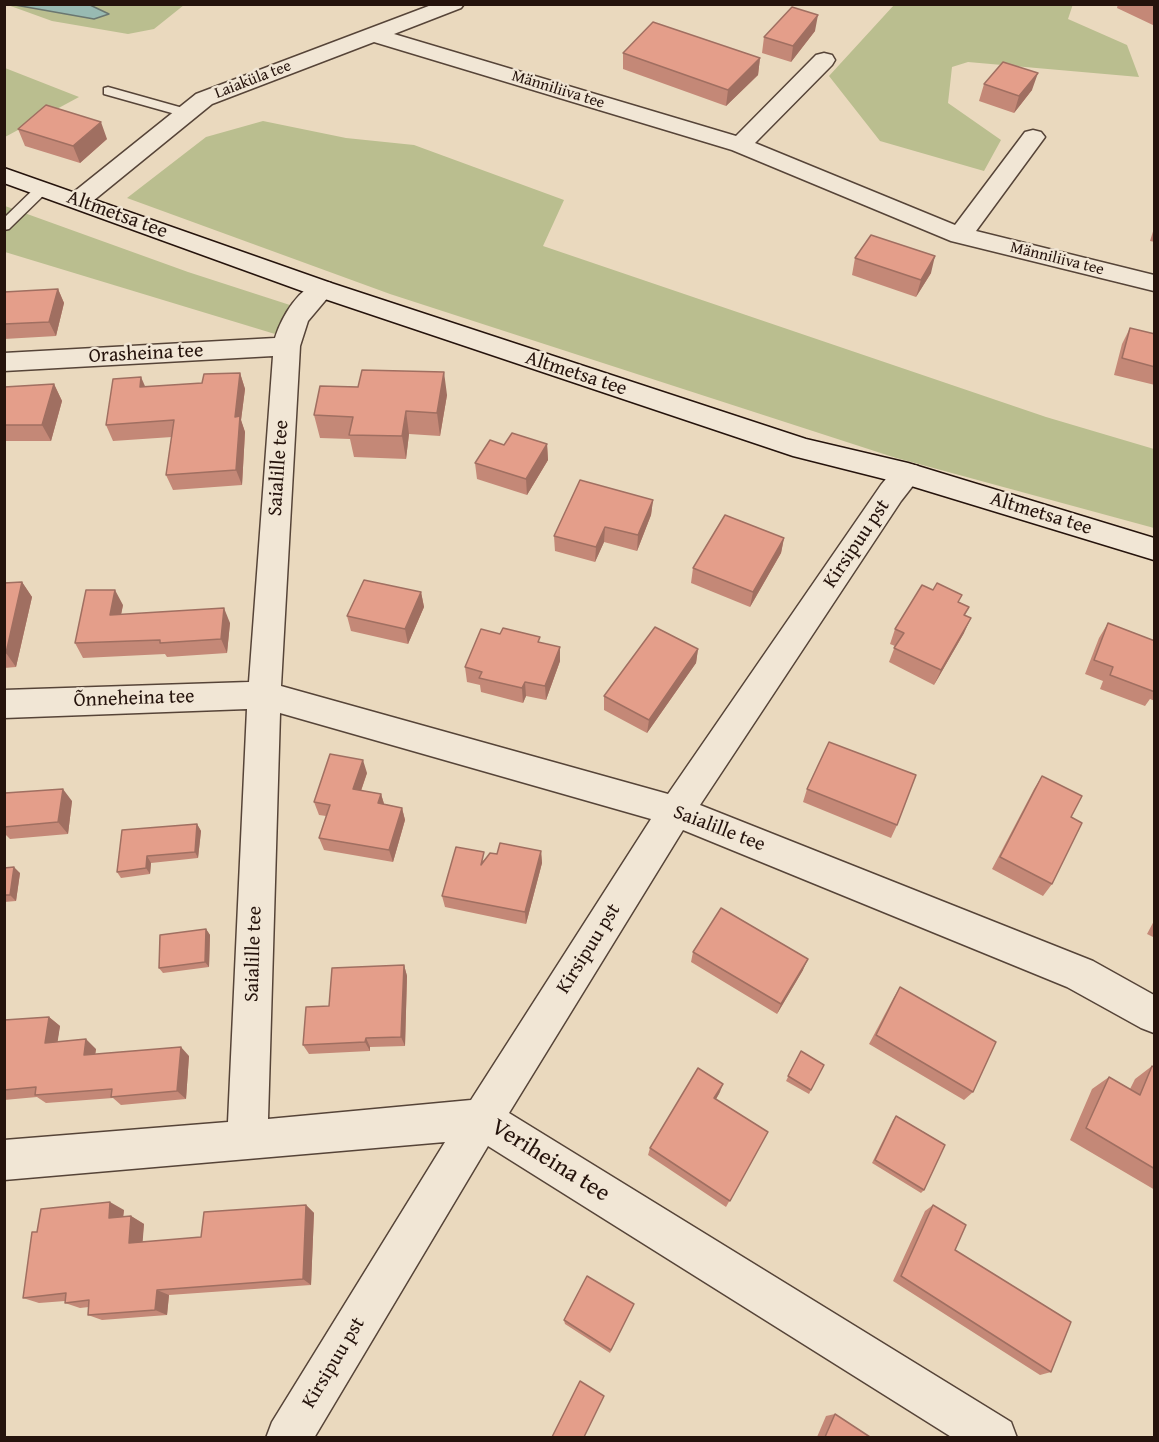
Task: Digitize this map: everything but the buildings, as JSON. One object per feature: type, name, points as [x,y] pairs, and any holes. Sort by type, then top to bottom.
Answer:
[{"type":"street","name":"Laiaküla tee","points":[[79,200],[204,99],[454,4]]},
{"type":"street","name":"Männiliiva tee","points":[[375,35],[740,145],[960,235],[1155,283]]},
{"type":"street","points":[[740,145],[824,60]]},
{"type":"street","points":[[960,235],[1032,137]]},
{"type":"street","name":"Altmetsa tee","points":[[4,175],[322,289],[803,449],[909,474],[1155,549]]},
{"type":"street","name":"Saialille tee","points":[[247,1141],[264,695],[288,332],[298,315],[322,289]]},
{"type":"street","name":"Orasheina tee","points":[[4,362],[287,346]]},
{"type":"street","name":"Kirsipuu pst","points":[[288,1437],[482,1119],[676,811],[891,493],[909,474]]},
{"type":"street","name":"Saialille tee","points":[[264,695],[676,811],[1080,974],[1155,1015]]},
{"type":"street","name":"Õnneheina tee","points":[[4,704],[264,695]]},
{"type":"street","name":"Veriheina tee","points":[[4,1160],[247,1141],[482,1119],[995,1437]]},
{"type":"lane","points":[[108,91],[186,113]]},
{"type":"lane","points":[[4,226],[43,188]]},
{"type":"green space","points":[[5,4],[184,5],[154,29],[128,34],[52,21]]},
{"type":"green space","points":[[1073,4],[1068,19],[1127,45],[1139,77],[968,62],[952,67],[948,103],[1001,140],[984,171],[880,141],[829,76],[894,5]]},
{"type":"green space","points":[[5,68],[79,97],[5,137]]},
{"type":"green space","points":[[263,121],[346,138],[414,145],[564,200],[543,246],[1046,417],[1154,449],[1154,528],[893,457],[390,294],[127,198],[206,137]]},
{"type":"green space","points":[[5,206],[188,272],[293,306],[275,334],[5,252]]},
{"type":"water","points":[[15,5],[90,5],[109,14],[94,19]]}]
